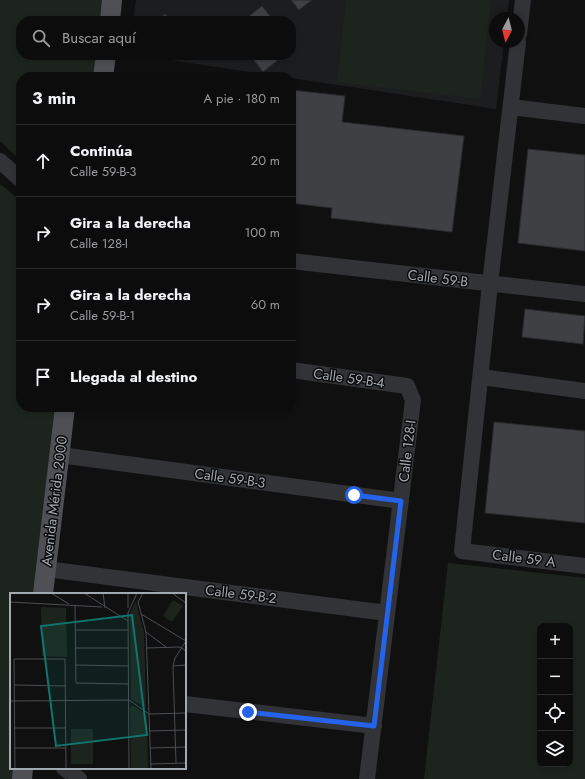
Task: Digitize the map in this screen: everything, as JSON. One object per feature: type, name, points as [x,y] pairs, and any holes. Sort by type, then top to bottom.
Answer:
[{"type":"main road","points":[[110,16],[112,0]]},
{"type":"main road","points":[[104,72],[105,60]]},
{"type":"main road","name":"Avenida Mérida 2000","points":[[43,593],[64,412]]},
{"type":"main road","points":[[22,779],[23,769]]},
{"type":"street","points":[[522,12],[523,0]]},
{"type":"street","points":[[517,48],[490,284],[481,377],[585,391]]},
{"type":"street","points":[[511,107],[585,116]]},
{"type":"street","points":[[0,161],[16,175]]},
{"type":"street","name":"Calle 59-B","points":[[296,262],[585,294]]},
{"type":"street","name":"Calle 59-B-4","points":[[296,371],[407,386]]},
{"type":"street","name":"Calle 59 A","points":[[481,377],[462,551],[585,566]]},
{"type":"street","name":"Calle 128-I","points":[[367,779],[413,400],[407,386]]},
{"type":"street","name":"Calle 59-B-3","points":[[60,455],[401,501]]},
{"type":"street","name":"Calle 59-B-2","points":[[46,569],[387,613]]},
{"type":"street","points":[[186,704],[374,726]]},
{"type":"street","points":[[65,769],[79,779]]},
{"type":"shaded area","points":[[0,0],[105,0],[103,16],[16,16],[16,60],[98,60],[97,72],[16,72],[16,156],[0,141]]},
{"type":"shaded area","points":[[136,0],[509,0],[508,12],[489,12],[489,48],[503,48],[496,109],[296,79],[296,72],[249,72],[170,60],[296,60],[296,16],[134,16]]},
{"type":"shaded area","points":[[346,0],[491,0],[480,99],[337,82]]},
{"type":"shaded area","points":[[0,184],[16,197],[16,412],[55,412],[35,593],[10,593],[10,769],[15,769],[14,779],[0,779]]},
{"type":"shaded area","points":[[448,563],[585,578],[585,779],[424,779]]},
{"type":"building","points":[[291,0],[312,0],[299,10]]},
{"type":"building","points":[[262,6],[270,16],[249,16]]},
{"type":"building","points":[[254,60],[278,60],[263,72]]},
{"type":"building","points":[[296,91],[345,96],[342,122],[464,136],[452,232],[331,218],[332,208],[296,204]]},
{"type":"building","points":[[528,149],[585,155],[585,251],[518,243]]},
{"type":"building","points":[[525,309],[585,316],[583,344],[522,337]]},
{"type":"building","points":[[494,422],[585,431],[585,523],[485,513]]},
{"type":"route","points":[[248,712],[374,726],[401,501],[354,495]]}]
